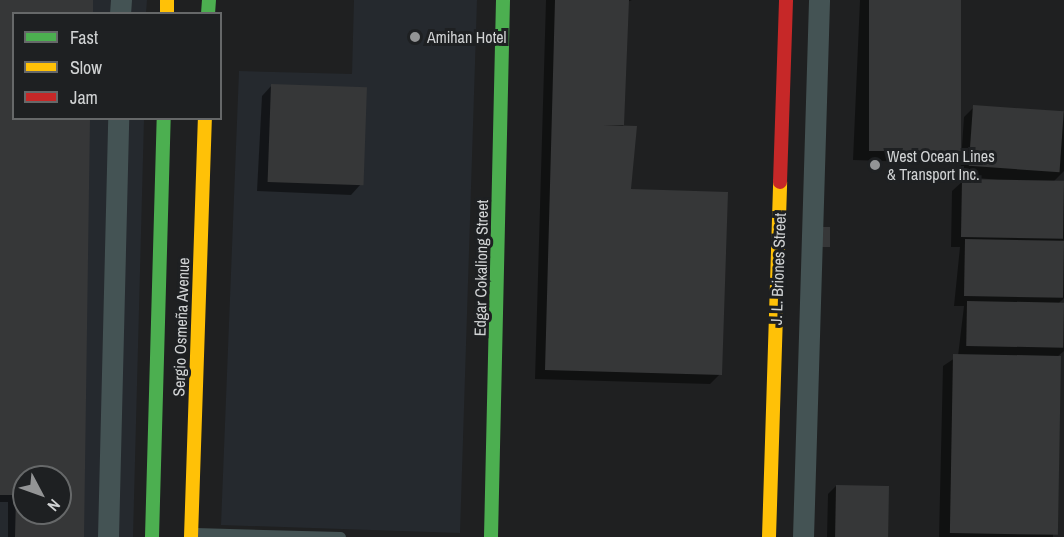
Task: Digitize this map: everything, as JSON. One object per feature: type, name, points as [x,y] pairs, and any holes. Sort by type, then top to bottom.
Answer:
[{"type":"main road","name":"Edgar Cokaliong Street","points":[[491,537],[503,0]]},
{"type":"main road","name":"J. L. Briones Street","points":[[769,537],[786,0]]},
{"type":"main road","name":"Sergio Osmeña Avenue","points":[[152,537],[164,120]]},
{"type":"main road","name":"Sergio Osmeña Avenue","points":[[191,535],[205,120]]},
{"type":"street","name":"J. L. Briones Street","points":[[803,537],[819,0]]},
{"type":"street","points":[[108,537],[118,120]]},
{"type":"street","points":[[779,219],[813,221]]},
{"type":"lane","points":[[191,535],[341,537]]},
{"type":"shaded area","points":[[0,0],[147,0],[146,12],[12,12],[12,120],[144,120],[133,537],[0,537]]},
{"type":"shaded area","points":[[354,0],[477,0],[460,533],[221,525],[239,71],[352,74]]},
{"type":"building","points":[[0,0],[93,0],[93,12],[12,12],[12,120],[90,120],[84,537],[15,537],[15,525],[72,525],[72,465],[12,465],[12,495],[0,495]]},
{"type":"building","points":[[555,0],[629,0],[624,125],[603,125],[637,126],[631,189],[728,192],[722,375],[545,370]]},
{"type":"building","points":[[869,0],[961,0],[961,151],[869,151]]},
{"type":"building","points":[[271,84],[367,87],[364,185],[268,182]]},
{"type":"building","points":[[973,105],[1064,111],[1060,172],[969,166]]},
{"type":"building","points":[[962,179],[1064,181],[1063,239],[961,237]]},
{"type":"building","points":[[817,227],[830,227],[830,247],[817,247]]},
{"type":"building","points":[[965,239],[1064,241],[1063,298],[964,296]]},
{"type":"building","points":[[967,301],[1064,303],[1063,348],[966,346]]},
{"type":"building","points":[[953,354],[1061,356],[1058,535],[950,533]]},
{"type":"building","points":[[836,485],[889,486],[888,537],[835,537]]},
{"type":"traffic: fast","points":[[208,12],[209,0]]},
{"type":"traffic: fast","points":[[491,537],[503,0]]},
{"type":"traffic: fast","points":[[152,537],[164,120]]},
{"type":"traffic: slow","points":[[167,0],[167,12]]},
{"type":"traffic: slow","points":[[191,537],[205,120]]},
{"type":"traffic: slow","points":[[769,537],[780,182]]},
{"type":"traffic: jam","points":[[780,182],[786,0]]},
{"type":"place","name":"Amihan Hotel","points":[[415,37]]},
{"type":"place","name":"West Ocean Lines & Transport Inc.","points":[[875,165]]}]
